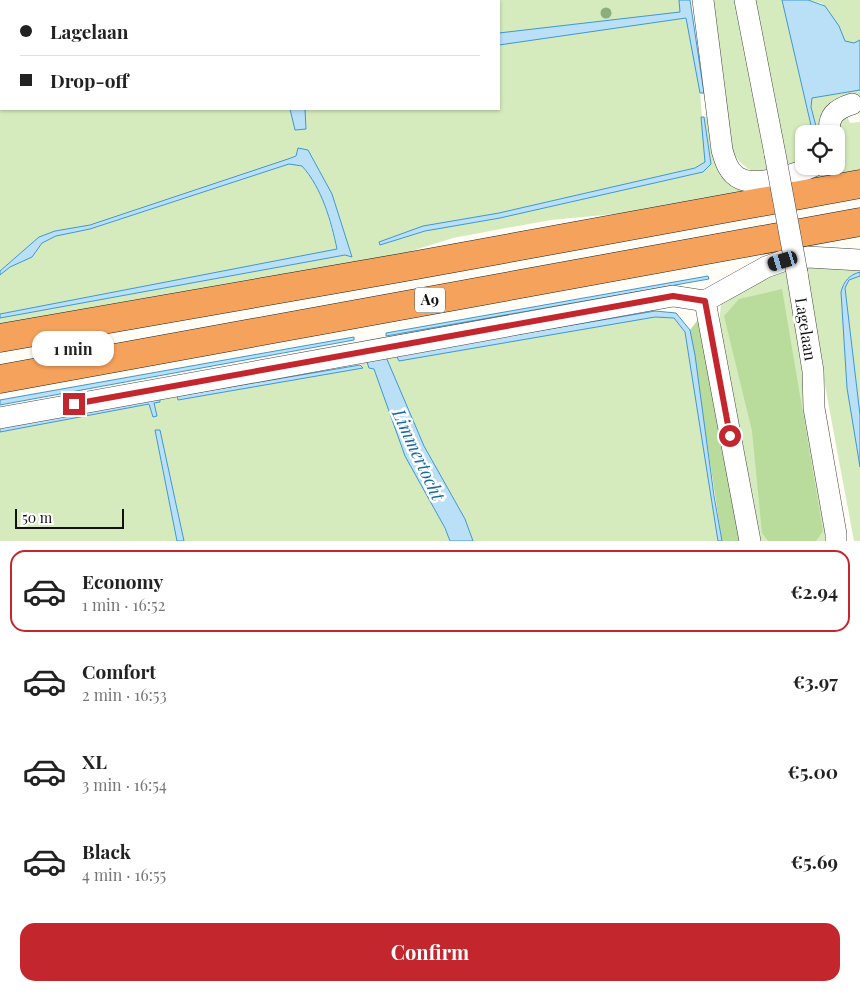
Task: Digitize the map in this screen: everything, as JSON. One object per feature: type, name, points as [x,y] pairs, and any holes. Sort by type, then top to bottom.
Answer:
[{"type":"highway","name":"A9","points":[[0,338],[400,268],[860,184]]},
{"type":"highway","name":"A9","points":[[0,379],[860,222]]},
{"type":"street","points":[[703,0],[722,150],[729,168],[740,179],[758,182],[795,173]]},
{"type":"street","name":"Lagelaan","points":[[745,0],[797,273],[813,371],[814,408],[836,541]]},
{"type":"street","points":[[830,125],[830,119],[836,111],[852,104]]},
{"type":"street","points":[[0,418],[673,296],[705,301],[766,267],[783,261],[808,257],[860,260]]},
{"type":"street","points":[[705,301],[750,541]]},
{"type":"green space","points":[[500,0],[679,0],[681,12],[500,33]]},
{"type":"green space","points":[[709,0],[739,0],[770,176],[746,167],[730,147]]},
{"type":"green space","points":[[754,0],[782,0],[811,125],[795,125],[795,170],[786,174]]},
{"type":"green space","points":[[808,0],[860,0],[860,40],[854,44],[845,41],[831,14],[824,5]]},
{"type":"green space","points":[[687,18],[700,93],[705,162],[695,168],[499,213],[423,226],[380,245],[425,231],[500,218],[703,172],[710,158],[704,117],[713,116],[723,165],[771,188],[625,213],[551,220],[506,228],[453,238],[405,253],[0,326],[0,318],[345,255],[352,257],[332,194],[308,150],[288,159],[90,225],[55,231],[39,237],[0,271],[0,110],[290,110],[295,130],[306,129],[305,110],[500,110],[500,45]]},
{"type":"green space","points":[[860,90],[860,113],[847,116],[850,123],[860,122],[860,172],[845,175],[845,125],[816,125],[811,107],[812,98]]},
{"type":"green space","points":[[289,164],[302,166],[315,185],[328,216],[337,249],[0,314],[0,275],[10,267],[31,257],[42,243],[56,236],[90,229]]},
{"type":"green space","points":[[801,175],[843,175],[788,185]]},
{"type":"green space","points":[[804,260],[860,265],[860,272],[851,275],[843,285],[856,444],[860,467],[860,541],[854,541],[818,348]]},
{"type":"green space","points":[[790,268],[831,526],[825,541],[757,541],[719,327],[721,302],[752,280]]},
{"type":"green space","points":[[860,276],[860,415],[845,288],[849,279]]},
{"type":"green space","points":[[782,289],[823,531],[816,541],[768,541],[762,533],[752,431],[724,316],[739,299]]},
{"type":"green space","points":[[702,315],[745,541],[722,541],[690,330]]},
{"type":"green space","points":[[655,317],[674,318],[685,332],[718,541],[473,541],[465,519],[424,446],[386,357]]},
{"type":"green space","points":[[367,362],[369,368],[374,368],[450,541],[184,541],[160,430],[155,431],[177,541],[0,541],[0,432],[149,404],[153,417],[154,403],[160,399],[177,396],[178,400],[362,368],[360,365]]},
{"type":"water","points":[[679,0],[690,0],[704,93],[700,93],[686,18],[500,45],[500,33],[680,12]]},
{"type":"water","points":[[782,0],[808,0],[825,6],[839,26],[845,41],[854,43],[860,40],[860,90],[812,98],[811,107],[816,125],[811,125]]},
{"type":"water","points":[[290,110],[305,110],[306,129],[295,130]]},
{"type":"water","points":[[701,117],[704,117],[711,164],[703,172],[500,218],[425,231],[380,245],[379,242],[423,226],[499,213],[695,168],[705,162]]},
{"type":"water","points":[[298,148],[308,150],[332,194],[352,257],[345,255],[0,318],[0,314],[337,249],[329,216],[315,184],[302,166],[289,164],[90,229],[56,236],[42,243],[32,257],[10,267],[0,275],[0,271],[39,237],[55,231],[90,225],[288,159],[296,156]]},
{"type":"water","points":[[860,272],[860,276],[849,280],[845,288],[860,415],[860,467],[847,388],[841,292],[848,279]]},
{"type":"water","points":[[708,276],[709,279],[386,336],[386,333]]},
{"type":"water","points":[[655,311],[676,313],[690,330],[722,541],[718,541],[685,332],[674,318],[655,317],[399,361],[396,355]]},
{"type":"water","points":[[354,337],[354,340],[0,405],[0,400]]},
{"type":"water","name":"Limmertocht","points":[[386,357],[424,446],[465,519],[473,541],[450,541],[445,528],[405,456],[374,369],[369,368],[367,362]]},
{"type":"water","points":[[360,365],[363,368],[178,400],[177,396]]},
{"type":"water","points":[[160,398],[160,402],[154,403],[157,416],[153,417],[149,404],[0,432],[0,427]]},
{"type":"water","points":[[155,430],[160,430],[184,541],[177,541]]},
{"type":"route","points":[[74,404],[673,296],[705,301],[730,436]]}]
